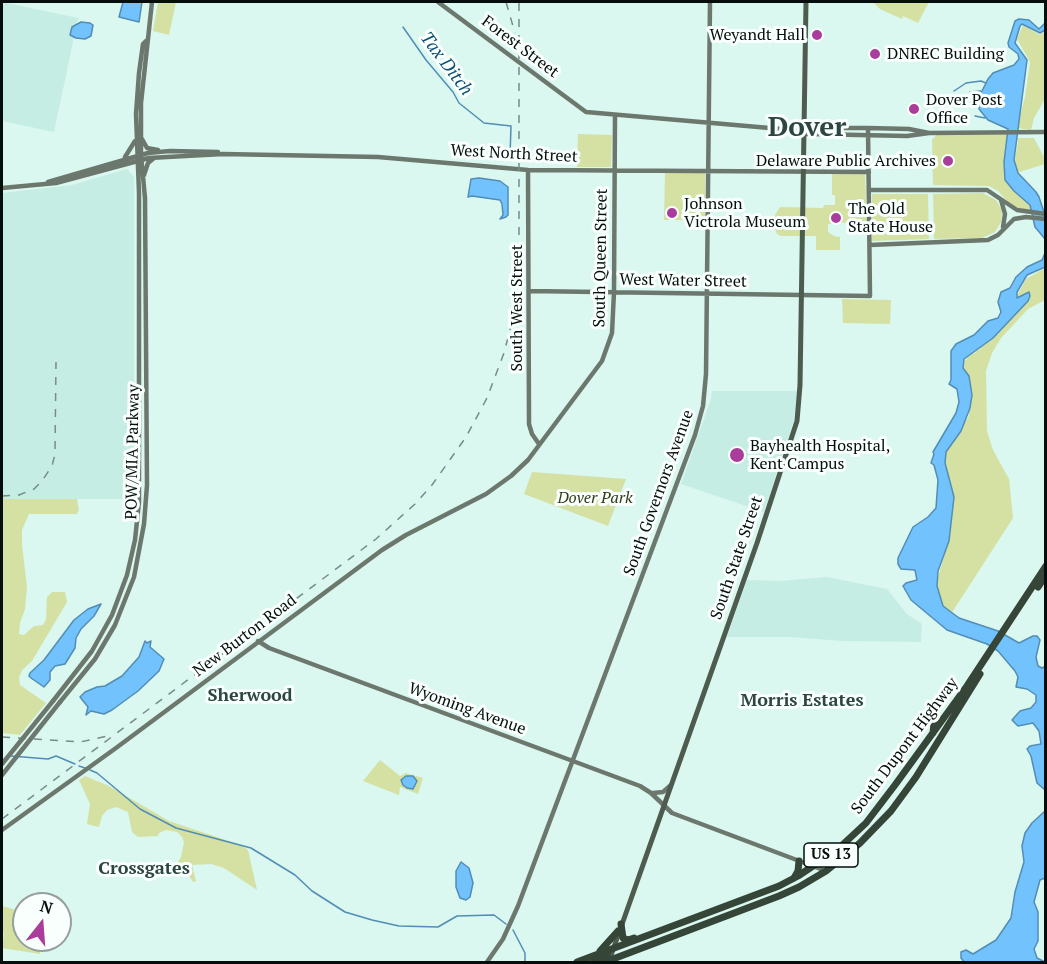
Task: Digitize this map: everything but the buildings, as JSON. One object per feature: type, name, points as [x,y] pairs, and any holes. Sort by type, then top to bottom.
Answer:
[{"type":"highway","name":"South Dupont Highway","points":[[578,963],[593,960],[613,949],[774,888],[825,859],[856,833],[870,819],[949,712],[1005,631],[1046,566]]},
{"type":"highway","name":"South Dupont Highway","points":[[1005,631],[1046,575]]},
{"type":"highway","name":"South Dupont Highway","points":[[610,962],[799,887],[834,864],[881,822],[908,789],[991,652]]},
{"type":"highway","points":[[932,734],[934,723],[931,717],[949,712]]},
{"type":"highway","points":[[938,742],[945,725],[943,720]]},
{"type":"highway","points":[[881,822],[880,811],[885,799]]},
{"type":"highway","points":[[868,835],[872,825],[870,819]]},
{"type":"highway","points":[[825,859],[823,865],[825,870]]},
{"type":"highway","points":[[794,878],[798,871],[799,861]]},
{"type":"highway","points":[[834,864],[835,874]]},
{"type":"highway","points":[[738,912],[737,907],[742,903],[774,888]]},
{"type":"highway","points":[[610,962],[627,948],[698,918]]},
{"type":"highway","points":[[620,928],[626,940],[657,932]]},
{"type":"highway","points":[[593,960],[620,928]]},
{"type":"main road","name":"South State Street","points":[[610,962],[620,928],[758,543],[796,427],[800,392],[806,2]]},
{"type":"street","name":"POW/MIA Parkway","points":[[2,764],[92,651],[112,615],[127,575],[135,540],[140,502],[139,137],[141,91],[152,2]]},
{"type":"street","name":"Forest Street","points":[[438,2],[586,112],[615,115]]},
{"type":"street","name":"South Governors Avenue","points":[[487,963],[511,922],[700,417],[706,374],[710,2]]},
{"type":"street","points":[[615,115],[804,131],[809,134],[907,136],[929,133],[1046,132]]},
{"type":"street","name":"South Queen Street","points":[[511,476],[528,460],[593,374],[605,354],[613,326],[615,115]]},
{"type":"street","points":[[804,131],[810,128],[868,128],[929,133]]},
{"type":"street","points":[[868,128],[870,245],[988,240],[998,235],[1011,220],[1030,215]]},
{"type":"street","points":[[886,136],[898,129]]},
{"type":"street","points":[[123,159],[139,137],[149,149],[170,151]]},
{"type":"street","name":"West North Street","points":[[2,188],[72,179],[170,151],[223,154]]},
{"type":"street","name":"West North Street","points":[[46,183],[123,159],[223,154],[378,157],[528,170],[869,172]]},
{"type":"street","points":[[117,166],[131,166],[140,177],[148,163],[158,157]]},
{"type":"street","points":[[491,166],[523,173],[527,180]]},
{"type":"street","name":"South West Street","points":[[528,170],[529,424],[531,434],[539,444]]},
{"type":"street","name":"POW/MIA Parkway","points":[[2,775],[95,659],[115,625],[129,591],[140,550],[147,484],[145,198],[140,177]]},
{"type":"street","points":[[869,190],[987,190],[1022,212],[1046,216]]},
{"type":"street","points":[[1001,199],[1005,214],[1002,229]]},
{"type":"street","name":"West Water Street","points":[[529,291],[870,296],[870,245]]},
{"type":"street","points":[[139,283],[144,288]]},
{"type":"street","name":"New Burton Road","points":[[2,830],[393,543],[486,494],[511,476]]},
{"type":"street","name":"Wyoming Avenue","points":[[258,641],[268,648],[640,786],[651,792],[672,813],[825,870]]},
{"type":"street","points":[[651,792],[661,794],[671,784]]},
{"type":"shaded area","points":[[2,2],[78,18],[54,132],[2,121]]},
{"type":"shaded area","points":[[127,169],[134,177],[134,499],[2,499],[2,193],[72,185]]},
{"type":"shaded area","name":"Bayhealth Hospital, Kent Campus","points":[[712,391],[797,391],[794,420],[764,512],[681,484]]},
{"type":"shaded area","points":[[827,577],[887,589],[907,614],[922,624],[921,642],[727,637],[747,580],[780,581]]},
{"type":"green space","points":[[158,2],[176,2],[169,35],[153,31]]},
{"type":"green space","points":[[873,2],[929,2],[918,23],[880,9]]},
{"type":"green space","points":[[1023,25],[1040,35],[1045,31],[1045,99],[1034,118],[1031,130],[1017,128],[1025,97],[1030,62],[1017,39]]},
{"type":"green space","points":[[578,134],[612,135],[611,167],[577,167]]},
{"type":"green space","points":[[937,134],[1008,134],[1004,162],[1005,180],[1030,205],[1030,211],[1020,210],[989,186],[933,185],[932,140]]},
{"type":"green space","points":[[1017,138],[1034,138],[1045,159],[1045,164],[1016,173],[1014,165]]},
{"type":"green space","points":[[665,173],[705,173],[705,220],[664,220]]},
{"type":"green space","points":[[832,173],[865,174],[867,221],[828,224],[828,232],[840,237],[840,250],[816,250],[816,236],[777,234],[774,227],[775,215],[780,207],[823,208],[824,205],[835,205],[835,195],[832,195]]},
{"type":"green space","points":[[983,193],[996,200],[1002,210],[1001,222],[995,232],[982,238],[934,239],[933,194]]},
{"type":"green space","points":[[872,194],[928,194],[929,239],[872,241]]},
{"type":"green space","points":[[1045,268],[1045,300],[1028,309],[1001,338],[992,353],[986,371],[987,431],[993,450],[1009,479],[1013,518],[951,614],[942,609],[936,585],[950,534],[943,456],[969,416],[962,361],[975,353],[978,348],[980,350],[981,345],[989,341],[991,335],[1003,328],[1013,317],[1016,297],[1026,279]]},
{"type":"green space","points":[[842,299],[891,300],[890,324],[843,323]]},
{"type":"green space","name":"Dover Park","points":[[532,472],[626,479],[608,526],[524,494]]},
{"type":"green space","points":[[2,499],[77,499],[79,510],[77,514],[29,514],[22,530],[27,587],[19,634],[24,635],[34,626],[43,625],[46,619],[47,597],[52,592],[65,592],[67,602],[32,661],[22,670],[19,678],[20,685],[46,703],[20,735],[2,733]]},
{"type":"green space","points":[[380,760],[400,776],[406,773],[423,778],[418,794],[400,787],[399,795],[363,781]]},
{"type":"green space","points":[[85,776],[109,786],[169,821],[241,845],[248,850],[257,890],[224,868],[211,864],[192,865],[196,881],[193,882],[185,869],[172,872],[181,857],[184,842],[182,837],[177,832],[166,830],[158,836],[138,837],[132,832],[128,812],[116,807],[107,810],[102,816],[99,827],[87,824],[90,804],[79,780]]},
{"type":"green space","points":[[2,906],[12,909],[12,950],[2,948],[4,933],[2,933]]},
{"type":"water","points":[[123,2],[142,2],[139,22],[119,17]]},
{"type":"water","points":[[1029,20],[1039,29],[1045,23],[1045,30],[1040,33],[1022,24],[1015,43],[1027,60],[1014,160],[1018,173],[1039,197],[1045,215],[1045,239],[1035,227],[1030,205],[1005,180],[1004,162],[1008,129],[988,120],[979,109],[979,97],[988,79],[993,73],[1014,65],[1019,59],[1018,54],[1009,47],[1008,43],[1015,21]]},
{"type":"water","points":[[81,22],[93,25],[91,36],[85,39],[70,35],[72,27]]},
{"type":"water","points":[[471,179],[500,181],[508,187],[508,215],[506,217],[500,219],[503,215],[500,200],[468,197]]},
{"type":"water","points":[[1045,253],[1045,267],[1027,275],[1017,292],[1017,298],[1029,292],[1028,301],[993,338],[964,359],[963,368],[969,376],[972,395],[970,408],[961,431],[946,452],[945,463],[954,497],[949,541],[938,571],[937,586],[943,606],[959,618],[998,631],[1019,643],[1033,636],[1037,636],[1040,640],[1036,657],[1038,666],[1042,668],[1046,666],[1045,790],[1037,783],[1031,756],[1027,749],[1030,746],[1041,744],[1039,731],[1033,723],[1018,726],[1012,720],[1020,711],[1031,708],[1036,702],[1036,695],[1027,689],[1016,687],[1018,677],[1015,671],[998,651],[987,644],[947,630],[911,600],[903,586],[917,580],[915,570],[901,569],[898,558],[913,527],[928,517],[936,508],[938,480],[934,465],[931,463],[933,452],[956,413],[959,402],[957,389],[949,384],[951,351],[956,344],[974,335],[988,321],[998,318],[1001,312],[998,302],[1001,292],[1010,288],[1016,277],[1027,267],[1042,260]]},
{"type":"water","points":[[101,604],[94,616],[81,629],[76,638],[75,648],[65,664],[55,666],[50,672],[50,680],[44,687],[31,678],[30,673],[44,660],[74,620],[88,609]]},
{"type":"water","points":[[145,641],[147,643],[151,641],[150,647],[164,659],[159,671],[138,691],[112,710],[104,714],[91,711],[86,715],[88,707],[80,697],[85,692],[105,686],[122,676],[139,657]]},
{"type":"water","points":[[406,776],[413,776],[417,781],[413,789],[403,785],[401,780]]},
{"type":"water","points":[[1045,811],[1045,878],[1040,880],[1034,902],[1038,912],[1038,941],[1034,949],[1037,958],[1045,962],[964,962],[961,952],[966,950],[973,954],[996,940],[1011,918],[1015,892],[1024,862],[1022,846],[1025,833]]},
{"type":"water","points":[[461,862],[469,868],[473,883],[470,897],[466,900],[460,898],[456,887],[456,871]]},
{"type":"waterway","name":"Tax Ditch","points":[[403,27],[459,103],[484,123],[511,126],[510,156]]},
{"type":"waterway","points":[[954,91],[966,83],[981,81],[986,83]]},
{"type":"waterway","points":[[970,92],[981,91]]},
{"type":"waterway","points":[[975,116],[985,118]]},
{"type":"waterway","points":[[11,756],[48,759],[56,756],[75,764]]},
{"type":"waterway","points":[[79,766],[85,768]]},
{"type":"waterway","points":[[90,770],[97,773],[140,809],[176,828],[251,848],[295,875],[312,891],[345,912],[399,926],[438,927],[457,916],[494,915],[506,924]]},
{"type":"waterway","points":[[513,930],[525,953],[525,962]]},
{"type":"railway","points":[[506,2],[515,33]]},
{"type":"railway","points":[[2,819],[376,539],[415,504],[432,485],[466,437],[487,398],[504,353],[519,279],[519,2]]},
{"type":"railway","points":[[2,496],[19,495],[34,489],[52,466],[55,454],[56,362]]},
{"type":"railway","points":[[2,737],[80,742],[108,736]]},
{"type":"place","name":"Weyandt Hall","points":[[817,35]]},
{"type":"place","name":"DNREC Building","points":[[875,54]]},
{"type":"place","name":"Dover Post Office","points":[[914,109]]},
{"type":"place","name":"Delaware Public Archives","points":[[948,161]]},
{"type":"place","name":"Johnson Victrola Museum","points":[[672,213]]},
{"type":"place","name":"The Old State House","points":[[836,218]]},
{"type":"place","name":"Bayhealth Hospital, Kent Campus","points":[[737,455]]},
{"type":"district","name":"Dover","points":[[807,128]]},
{"type":"district","name":"Sherwood","points":[[250,696]]},
{"type":"district","name":"Morris Estates","points":[[802,701]]},
{"type":"district","name":"Crossgates","points":[[144,869]]}]
